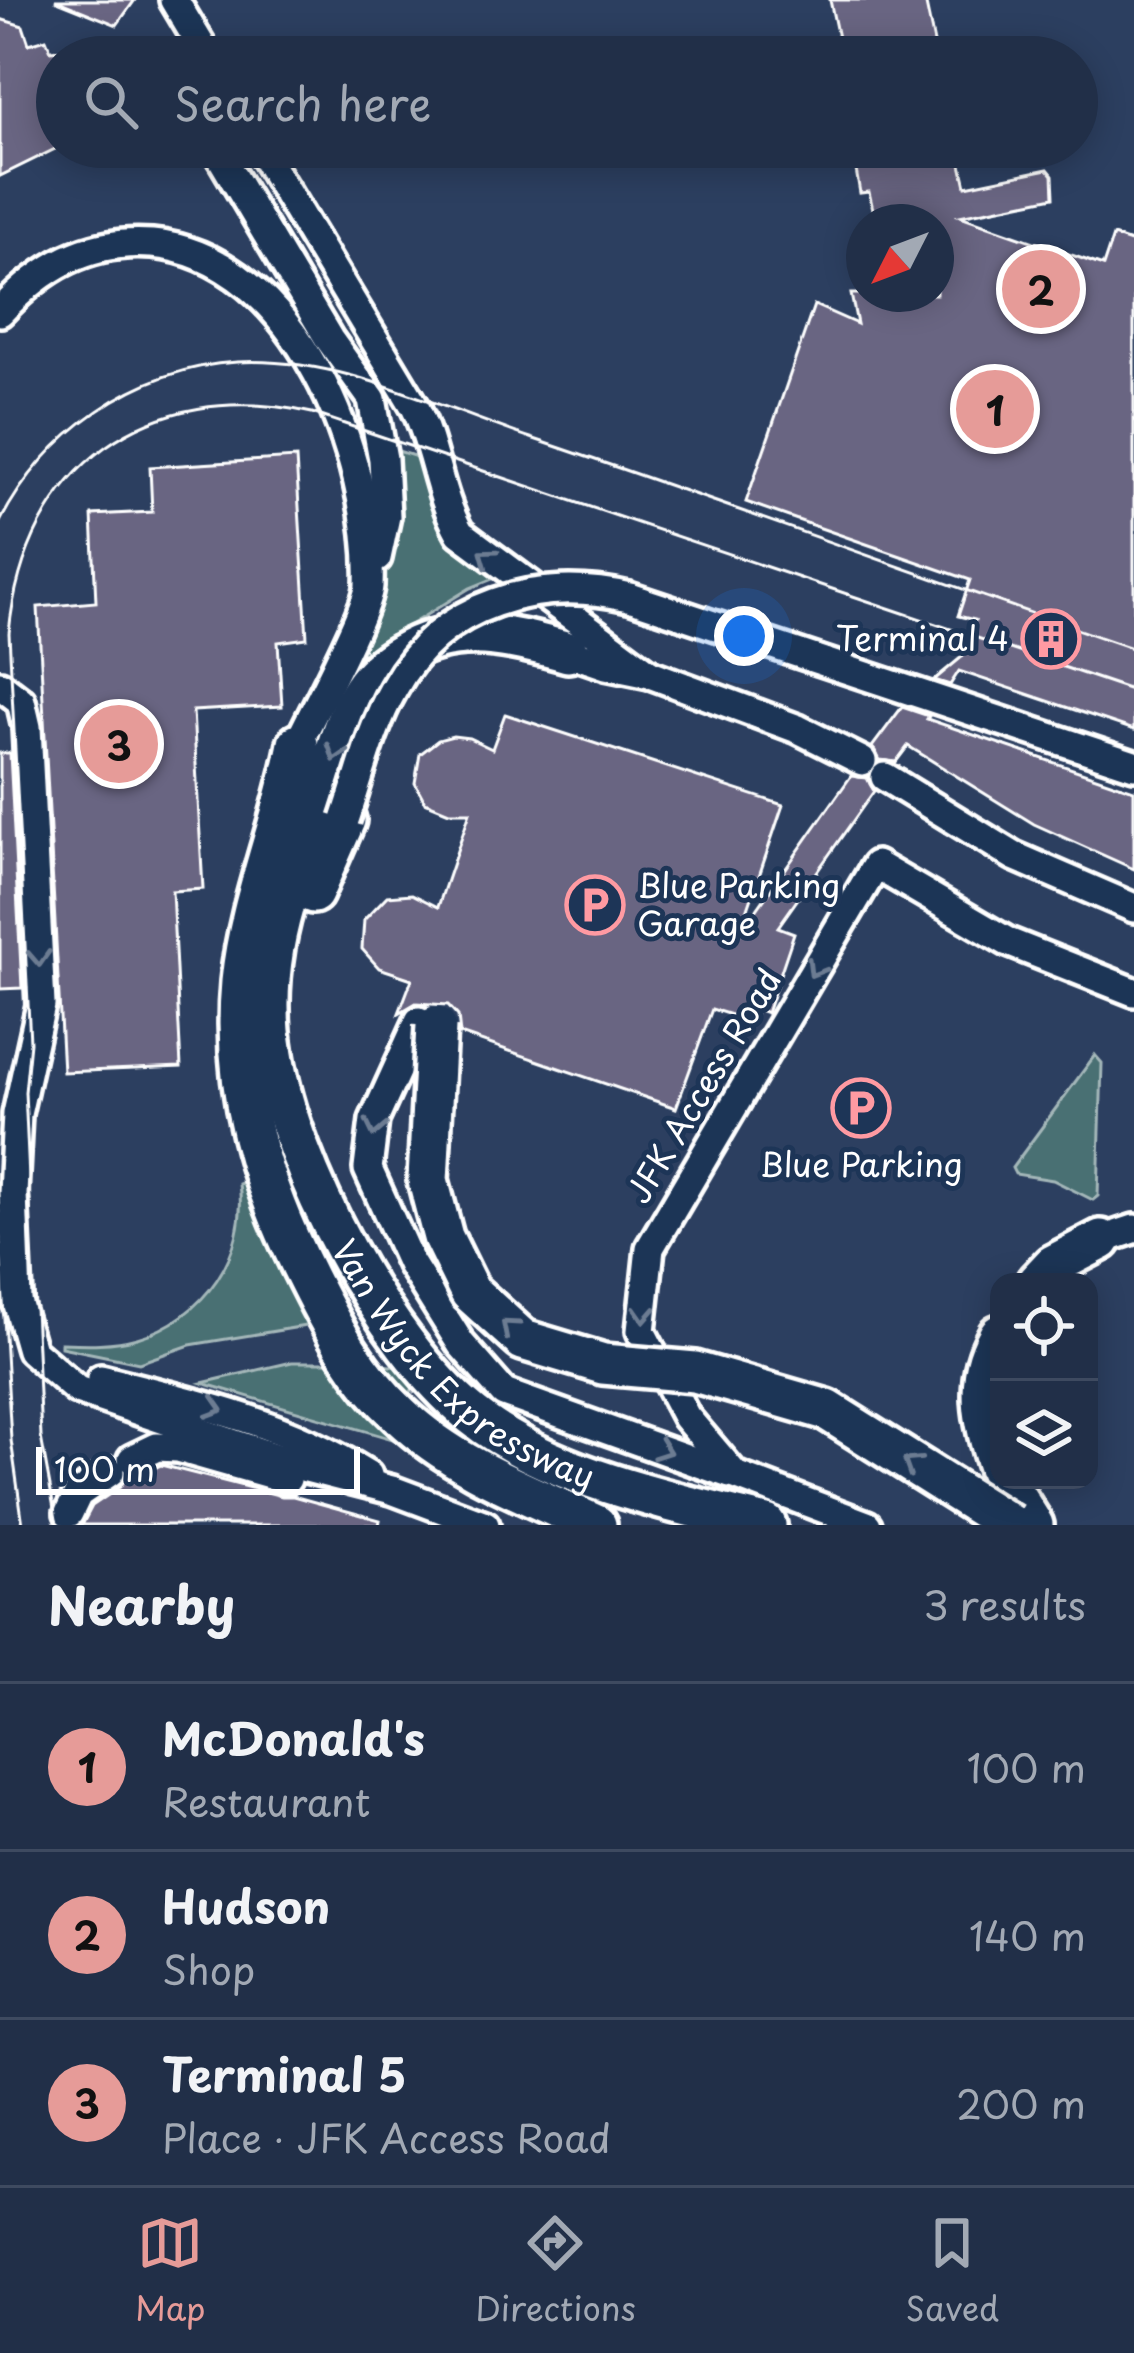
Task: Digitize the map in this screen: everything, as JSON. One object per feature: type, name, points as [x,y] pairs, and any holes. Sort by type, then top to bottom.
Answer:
[{"type":"highway","points":[[326,1208],[291,1129],[276,1075],[270,1029],[271,969],[278,927],[345,725],[371,677],[430,640],[502,635],[568,652]]},
{"type":"highway","points":[[298,743],[287,802],[250,928],[241,983],[239,1066],[255,1152],[278,1221],[346,1354],[399,1415],[476,1469],[596,1525]]},
{"type":"highway","points":[[326,1208],[297,1107],[287,1008],[290,968],[302,924],[345,820]]},
{"type":"highway","points":[[428,1023],[428,1180],[443,1237],[470,1292],[523,1340],[603,1364],[695,1372],[827,1409],[1010,1525]]},
{"type":"highway","name":"Van Wyck Expressway","points":[[326,1208],[384,1312],[449,1395],[514,1443],[582,1473],[766,1525]]},
{"type":"highway","points":[[1046,1273],[1054,1265],[1123,1235]]},
{"type":"highway","points":[[990,1351],[981,1411],[990,1440]]},
{"type":"highway","points":[[1011,1489],[1033,1525]]},
{"type":"street","points":[[172,0],[180,36]]},
{"type":"street","points":[[172,0],[195,36]]},
{"type":"street","points":[[227,168],[329,339],[372,399]]},
{"type":"street","points":[[271,168],[416,407],[460,533],[650,674]]},
{"type":"street","points":[[0,312],[55,264],[107,245],[176,247],[237,277],[286,328],[332,402],[365,514],[370,591]]},
{"type":"street","points":[[298,743],[370,591],[386,516],[372,399],[355,339],[316,248]]},
{"type":"street","points":[[345,820],[377,724],[392,690],[415,659],[473,611],[507,597],[562,588],[604,591],[654,604],[1134,765]]},
{"type":"street","points":[[568,652],[650,674],[798,729],[873,769],[1003,850],[1134,908]]},
{"type":"street","points":[[0,685],[21,701],[27,727],[41,1005],[16,1134],[17,1301],[31,1350],[76,1390],[306,1468],[392,1490],[485,1525]]},
{"type":"street","name":"JFK Access Road","points":[[867,1525],[735,1475],[686,1417],[640,1331],[650,1248],[876,866],[1008,942],[1134,992]]},
{"type":"street","points":[[428,1023],[374,1120],[368,1169],[412,1264],[461,1344],[504,1393],[735,1475]]},
{"type":"street","points":[[69,1513],[78,1494],[121,1466],[166,1447],[340,1490],[392,1490]]},
{"type":"green space","points":[[392,449],[426,460],[453,540],[495,578],[470,588],[379,644],[349,679],[384,566]]},
{"type":"green space","points":[[1095,1055],[1102,1063],[1098,1196],[1093,1200],[1053,1180],[1015,1174],[1012,1168]]},
{"type":"green space","points":[[246,1181],[324,1323],[190,1345],[139,1363],[61,1347],[61,1343],[137,1338],[183,1316],[217,1280],[229,1258],[237,1234],[239,1184]]},
{"type":"green space","points":[[292,1362],[399,1367],[414,1385],[409,1397],[430,1450],[202,1383]]},
{"type":"building","points":[[55,0],[135,0],[117,25]]},
{"type":"building","points":[[830,0],[925,0],[933,36],[838,36]]},
{"type":"building","points":[[0,19],[23,26],[29,44],[36,42],[36,158],[0,176]]},
{"type":"building","points":[[861,168],[962,168],[966,186],[1048,169],[1053,175],[1054,197],[960,216],[1103,266],[1113,236],[1134,243],[1134,730],[959,671],[950,685],[934,680],[963,656],[975,620],[958,616],[970,580],[746,502],[814,305],[857,324],[855,312],[954,312],[954,204],[872,204],[869,192],[860,193],[856,170]]},
{"type":"building","points":[[296,458],[307,638],[278,642],[282,706],[193,711],[203,889],[172,891],[181,1067],[63,1072],[38,607],[96,602],[92,515],[152,512],[150,467]]},
{"type":"building","points":[[902,707],[1134,790],[1134,869],[1034,824],[908,746],[896,762],[880,760],[872,747]]},
{"type":"building","name":"Blue Parking Garage","points":[[505,714],[783,805],[739,935],[851,776],[867,778],[874,791],[778,927],[794,933],[767,1013],[756,1009],[753,1022],[712,1009],[676,1108],[460,1034],[458,1016],[448,1005],[416,1003],[399,1013],[412,979],[379,968],[362,949],[364,920],[387,896],[412,894],[438,907],[470,812],[449,812],[425,802],[415,783],[420,754],[438,740],[453,736],[492,749]]},
{"type":"building","points":[[0,753],[10,753],[22,988],[0,989]]},
{"type":"building","points":[[161,1465],[293,1496],[380,1520],[379,1525],[82,1525],[92,1506],[120,1487],[127,1476]]},
{"type":"tram line","points":[[0,522],[42,460],[68,434],[129,392],[199,367],[275,362],[388,387],[1134,649]]},
{"type":"tram line","points":[[57,1525],[41,1437],[25,1092],[30,1042],[9,633],[20,574],[40,523],[69,481],[105,447],[149,423],[198,408],[253,405],[312,413],[1134,691]]},
{"type":"tram line","points":[[0,1248],[11,1440],[23,1525]]},
{"type":"place","name":"Hudson","points":[[1041,289]]},
{"type":"place","name":"McDonald's","points":[[995,409]]},
{"type":"place","name":"Terminal 4","points":[[1051,639]]},
{"type":"place","name":"Terminal 5","points":[[119,744]]},
{"type":"place","name":"Blue Parking Garage","points":[[595,905]]},
{"type":"place","name":"Blue Parking","points":[[861,1108]]}]
